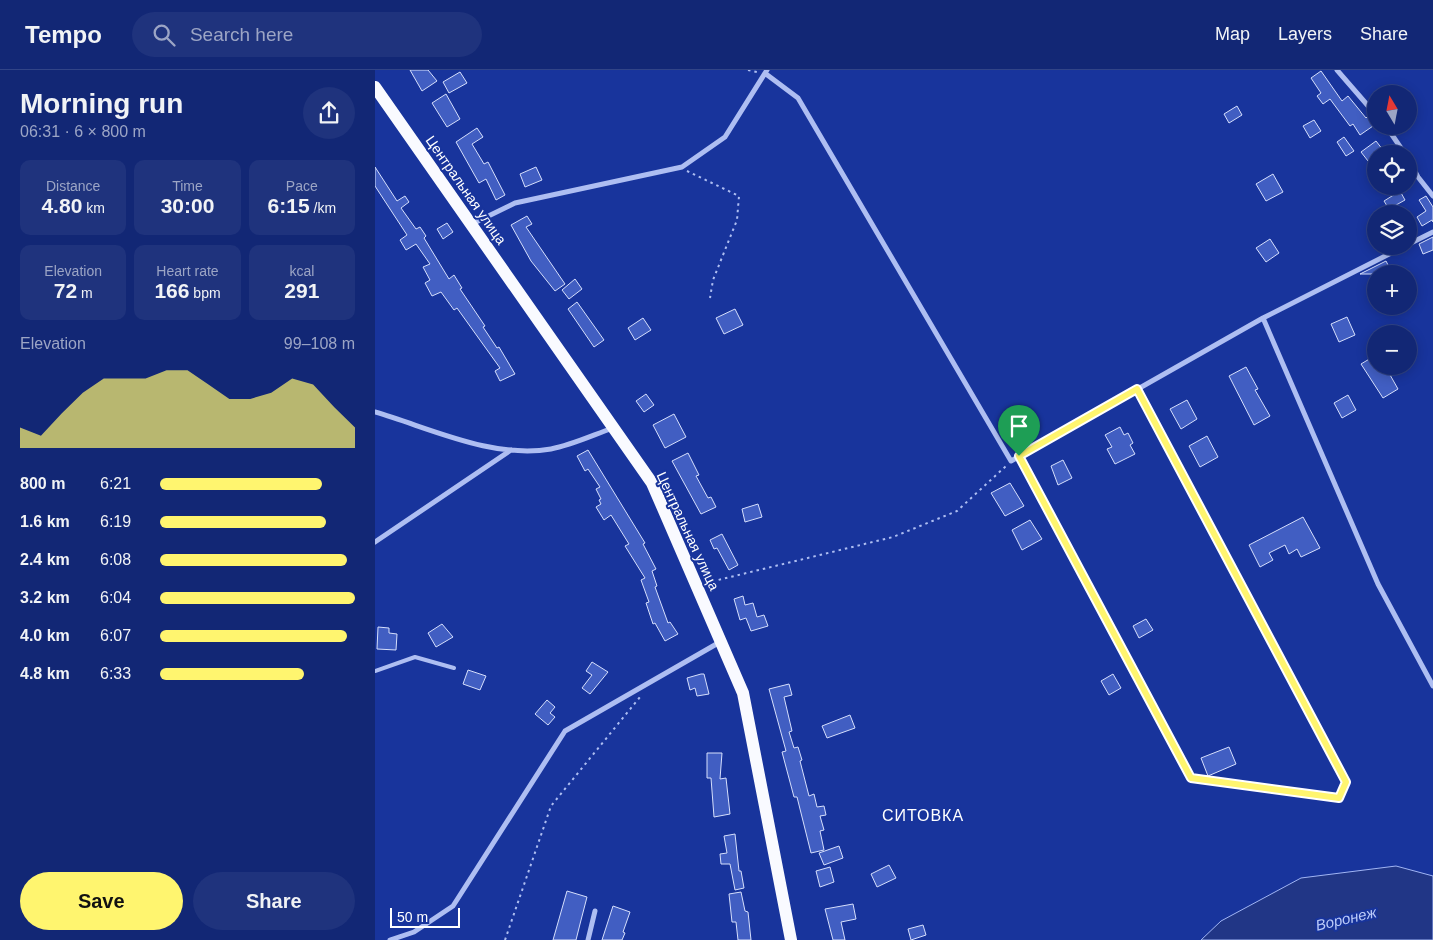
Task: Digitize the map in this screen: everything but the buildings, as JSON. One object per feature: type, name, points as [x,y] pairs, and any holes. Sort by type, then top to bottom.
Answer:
[{"type":"main road","name":"Центральная улица","points":[[375,87],[652,483],[743,693],[791,940]]},
{"type":"street","points":[[1337,70],[1367,105]]},
{"type":"street","points":[[471,224],[515,203],[680,168],[725,137],[766,72],[798,98],[1011,460],[1263,318],[1387,255]]},
{"type":"street","points":[[1417,173],[1433,196]]},
{"type":"street","points":[[1417,240],[1433,232]]},
{"type":"street","points":[[1263,318],[1378,584],[1433,686]]},
{"type":"street","points":[[1019,456],[1191,778],[1339,798],[1346,782],[1137,389]]},
{"type":"street","points":[[375,412],[466,440],[511,450],[551,449],[613,428]]},
{"type":"street","points":[[375,542],[511,450]]},
{"type":"street","points":[[390,940],[414,932],[453,906],[565,731],[721,642]]},
{"type":"street","points":[[588,940],[595,911]]},
{"type":"lane","points":[[375,671],[415,657],[454,668]]},
{"type":"path","points":[[680,168],[739,196],[737,220],[713,280],[709,298]]},
{"type":"path","points":[[697,585],[893,537],[957,511],[1011,460]]},
{"type":"path","points":[[505,940],[551,806],[643,693]]},
{"type":"water","name":"Воронеж","points":[[1396,866],[1433,876],[1433,940],[1201,940],[1221,921],[1301,878]]},
{"type":"district","name":"СИТОВКА","points":[[923,815]]},
{"type":"route","points":[[1137,389],[1346,782],[1339,798],[1191,778],[1019,456],[1137,389]]}]
